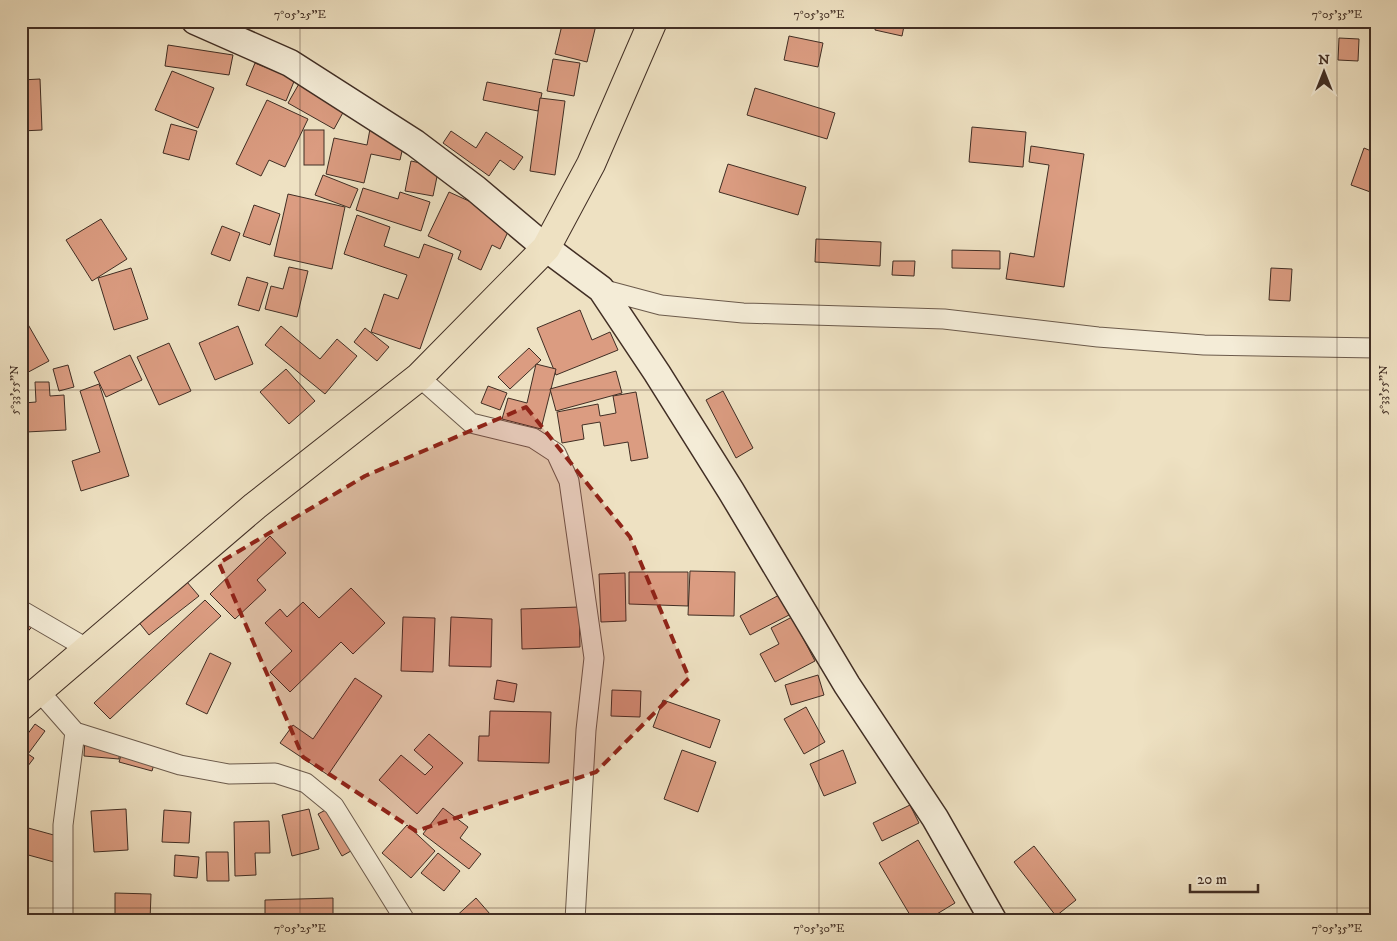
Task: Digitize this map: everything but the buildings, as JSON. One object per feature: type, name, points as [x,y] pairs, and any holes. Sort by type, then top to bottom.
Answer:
[{"type":"main road","points":[[30,698],[255,506],[419,377],[546,248],[591,164],[654,21]]},
{"type":"street","points":[[195,21],[290,63],[416,143],[476,189],[546,248],[601,289],[657,373],[731,491],[847,685],[935,818],[993,920]]},
{"type":"street","points":[[601,289],[662,305],[742,313],[944,319],[1098,337],[1204,346],[1376,348]]},
{"type":"street","points":[[419,377],[471,423],[533,438],[556,453],[569,482],[594,658],[586,730],[575,920]]},
{"type":"street","points":[[21,610],[88,649]]},
{"type":"street","points":[[30,698],[75,732],[180,765],[229,774],[276,773],[306,782],[334,806],[405,920]]},
{"type":"street","points":[[63,920],[63,825],[75,732]]},
{"type":"highlighted area","points":[[526,407],[630,537],[689,678],[596,772],[416,831],[303,757],[219,563],[365,476]]}]
